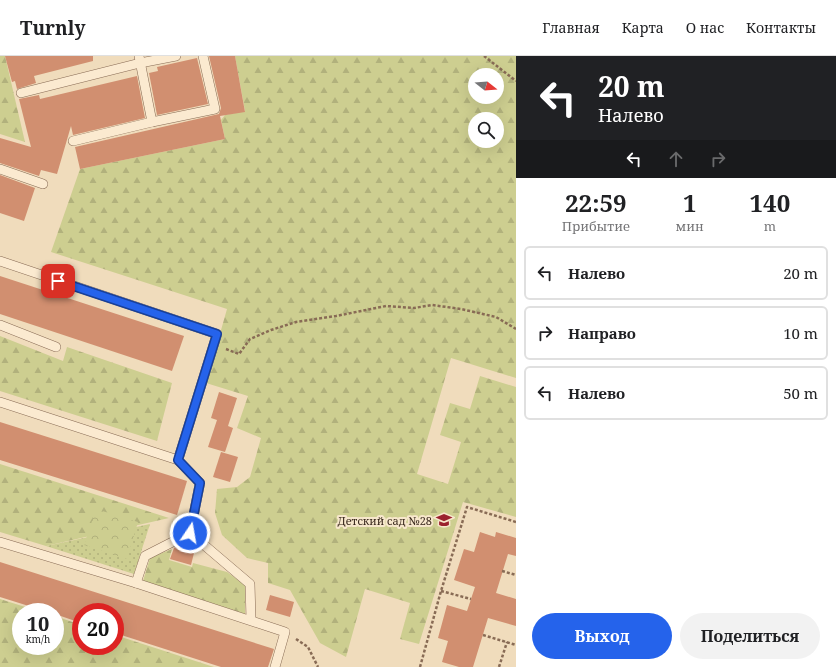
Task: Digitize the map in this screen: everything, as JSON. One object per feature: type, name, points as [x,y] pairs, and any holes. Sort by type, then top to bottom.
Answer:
[{"type":"lane","points":[[21,93],[140,59],[176,56]]},
{"type":"lane","points":[[74,140],[215,109],[203,56]]},
{"type":"lane","points":[[140,59],[152,122]]},
{"type":"lane","points":[[0,170],[43,184]]},
{"type":"lane","points":[[0,261],[217,334],[178,460]]},
{"type":"lane","points":[[0,325],[56,347]]},
{"type":"lane","points":[[0,402],[178,460],[200,483],[190,533]]},
{"type":"lane","points":[[136,583],[145,556],[190,533]]},
{"type":"lane","points":[[190,533],[250,584],[250,620]]},
{"type":"lane","points":[[0,542],[136,583],[285,632],[275,667]]},
{"type":"path","points":[[484,56],[516,81]]},
{"type":"path","points":[[214,345],[239,354],[250,339],[271,330],[296,322],[386,306],[414,308],[432,305],[461,309],[496,318],[516,329]]},
{"type":"path","points":[[420,667],[441,591],[467,507],[516,522]]},
{"type":"path","points":[[502,571],[516,575]]},
{"type":"path","points":[[441,591],[471,599]]},
{"type":"path","points":[[285,632],[308,647],[318,667]]},
{"type":"path","points":[[483,635],[516,645]]},
{"type":"path","points":[[499,667],[507,642]]},
{"type":"green space","points":[[0,56],[5,56],[25,142],[0,134]]},
{"type":"green space","points":[[235,56],[516,56],[516,378],[451,358],[417,474],[448,484],[461,442],[440,435],[450,403],[470,409],[480,376],[516,387],[516,517],[463,502],[419,644],[400,639],[410,603],[365,589],[346,657],[320,643],[290,590],[268,583],[268,563],[247,558],[222,535],[215,513],[217,489],[237,487],[250,477],[261,438],[237,428],[248,396],[206,383],[227,309],[51,252],[80,169],[225,139],[221,120],[225,115],[245,111]]},
{"type":"green space","points":[[0,336],[63,361],[67,347],[172,383],[157,441],[0,391]]},
{"type":"green space","points":[[0,464],[169,518],[46,546],[0,532]]},
{"type":"green space","points":[[96,509],[138,522],[127,559],[84,545]]},
{"type":"green space","points":[[150,524],[134,574],[46,546]]},
{"type":"green space","points":[[172,549],[169,560],[192,567],[193,563],[227,572],[245,585],[245,614],[143,581],[150,558]]},
{"type":"green space","points":[[0,599],[13,603],[12,655],[64,655],[64,619],[72,622],[72,655],[124,655],[124,638],[214,667],[0,667]]},
{"type":"building","points":[[5,56],[93,56],[93,61],[34,76],[36,83],[17,89],[15,81],[12,82]]},
{"type":"building","points":[[209,56],[235,56],[245,112],[220,116],[225,139],[80,169],[75,147],[219,114],[221,108]]},
{"type":"building","points":[[197,58],[208,104],[157,115],[149,73],[158,71],[157,67]]},
{"type":"building","points":[[137,76],[145,118],[73,135],[71,126],[57,174],[41,170],[39,176],[0,163],[0,138],[31,147],[19,99],[39,95],[40,99]]},
{"type":"building","points":[[0,175],[35,188],[24,221],[0,213]]},
{"type":"building","points":[[0,276],[184,336],[172,371],[0,314]]},
{"type":"building","points":[[219,392],[237,398],[228,426],[233,428],[225,452],[208,447],[217,420],[211,418]]},
{"type":"building","points":[[0,422],[187,481],[177,515],[0,460]]},
{"type":"building","points":[[221,452],[238,457],[230,482],[213,477]]},
{"type":"building","points":[[480,532],[495,537],[496,532],[516,538],[516,556],[508,554],[496,593],[516,599],[516,626],[488,618],[473,667],[459,667],[442,662],[448,641],[438,638],[447,605],[467,611],[475,587],[454,580],[464,549],[474,552]]},
{"type":"building","points":[[181,544],[192,548],[194,553],[191,565],[170,559],[174,548]]},
{"type":"building","points":[[0,562],[274,649],[268,667],[221,667],[124,636],[124,603],[72,603],[72,620],[64,617],[64,603],[19,603],[0,597]]},
{"type":"building","points":[[270,595],[294,602],[290,617],[266,610]]},
{"type":"place","name":"Детский сад №28","points":[[444,520]]},
{"type":"route","points":[[58,281],[217,334],[178,460],[200,483],[190,533]]}]
